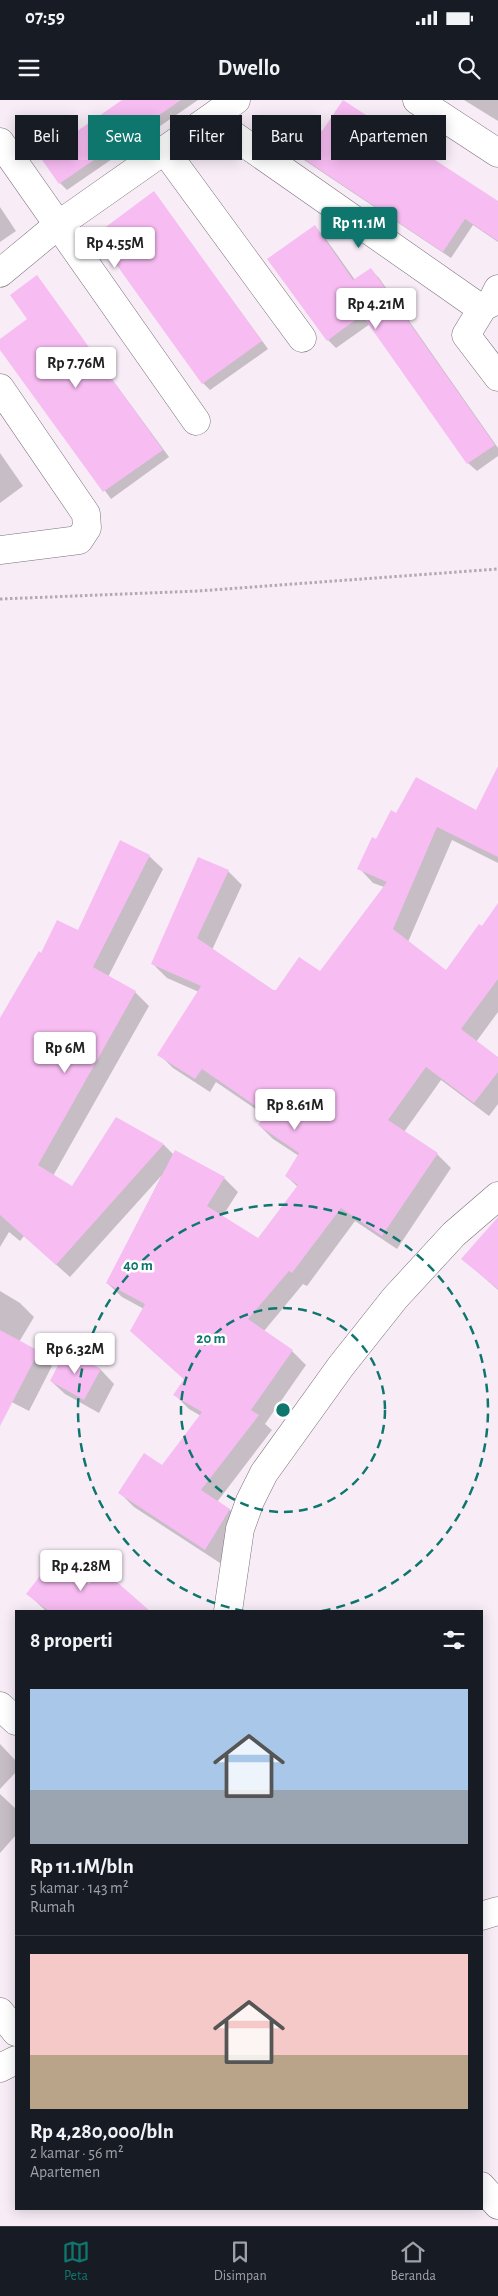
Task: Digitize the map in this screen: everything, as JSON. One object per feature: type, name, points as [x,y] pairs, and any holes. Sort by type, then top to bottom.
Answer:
[{"type":"street","points":[[215,115],[236,100]]},
{"type":"street","points":[[416,100],[498,153]]},
{"type":"street","points":[[242,141],[470,301],[491,298]]},
{"type":"street","points":[[0,142],[196,420]]},
{"type":"street","points":[[0,273],[58,225],[170,147]]},
{"type":"street","points":[[164,151],[302,338]]},
{"type":"street","points":[[491,298],[466,336],[498,377]]},
{"type":"street","points":[[0,388],[86,514],[87,528],[79,540],[0,550]]},
{"type":"street","points":[[228,1610],[240,1529],[250,1501],[264,1473],[341,1366],[395,1298],[454,1234],[498,1196]]},
{"type":"street","points":[[0,1706],[15,1720]]},
{"type":"street","points":[[483,1915],[498,1911]]},
{"type":"street","points":[[0,2012],[15,2031]]},
{"type":"street","points":[[0,2068],[15,2060]]},
{"type":"street","points":[[483,2188],[498,2205]]},
{"type":"path","points":[[0,599],[198,591],[498,569]]},
{"type":"building","points":[[122,100],[181,100],[159,115],[100,115]]},
{"type":"building","points":[[343,100],[366,115],[333,115]]},
{"type":"building","points":[[331,118],[331,160],[435,160],[498,201],[498,241],[465,219],[443,252],[305,160],[321,160],[322,131]]},
{"type":"building","points":[[88,124],[88,160],[94,160],[59,184],[42,160],[78,160],[78,131]]},
{"type":"building","points":[[154,191],[262,341],[202,384],[95,235]]},
{"type":"building","points":[[315,225],[353,280],[371,268],[495,445],[467,464],[362,315],[327,341],[267,259]]},
{"type":"building","points":[[37,275],[163,450],[103,492],[0,350],[0,339],[27,319],[10,295]]},
{"type":"building","points":[[498,766],[498,857],[437,827],[393,929],[446,970],[479,924],[482,926],[498,903],[498,979],[461,1029],[498,1057],[498,1072],[474,1103],[426,1067],[388,1120],[438,1153],[382,1236],[341,1208],[292,1273],[289,1271],[248,1319],[293,1350],[251,1410],[259,1415],[201,1490],[230,1509],[205,1550],[118,1493],[144,1453],[162,1465],[202,1412],[173,1395],[184,1379],[130,1331],[145,1304],[106,1283],[175,1150],[225,1177],[207,1206],[258,1238],[298,1185],[285,1176],[299,1153],[258,1125],[266,1113],[202,1069],[195,1079],[157,1055],[201,986],[151,964],[198,857],[229,870],[197,938],[273,990],[276,990],[299,957],[320,971],[387,882],[357,869],[372,837],[376,839],[391,810],[396,813],[416,777],[476,810]]},
{"type":"building","points":[[120,840],[150,855],[93,967],[136,991],[38,1165],[72,1186],[116,1117],[164,1144],[56,1265],[0,1215],[0,1018],[39,951],[41,953],[57,920],[78,930]]},
{"type":"building","points":[[498,1217],[498,1289],[461,1259]]},
{"type":"building","points":[[0,1330],[39,1351],[0,1426]]},
{"type":"building","points":[[66,1350],[101,1369],[84,1400],[50,1381]]},
{"type":"building","points":[[54,1558],[89,1584],[102,1569],[149,1610],[48,1610],[26,1594]]}]
